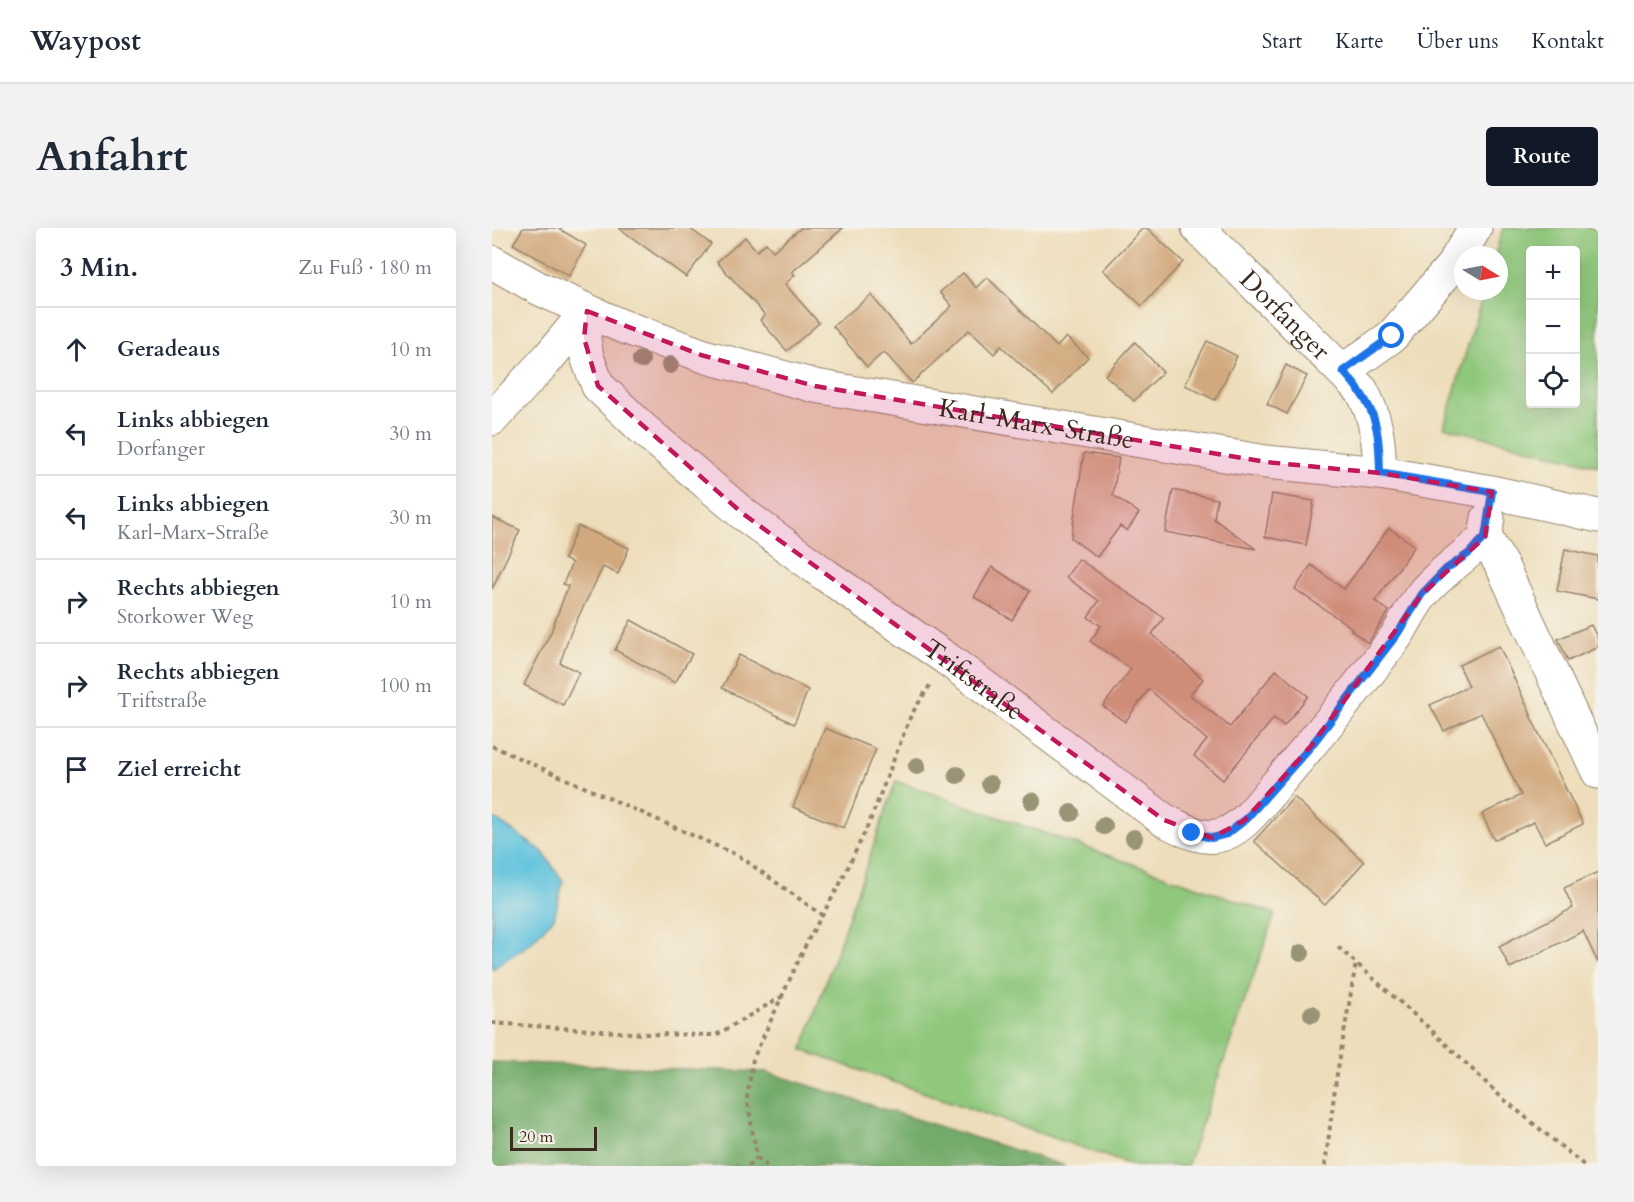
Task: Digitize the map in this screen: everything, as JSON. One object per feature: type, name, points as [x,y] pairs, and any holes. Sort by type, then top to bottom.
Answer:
[{"type":"street","name":"Dorfanger","points":[[1198,228],[1362,392],[1372,410],[1379,447],[1380,473]]},
{"type":"street","points":[[1343,371],[1392,336],[1453,265],[1475,228]]},
{"type":"street","name":"Karl-Marx-Straße","points":[[492,262],[538,288],[619,325],[700,355],[759,373],[815,386],[1266,462],[1380,473],[1492,492],[1598,516]]},
{"type":"street","points":[[492,419],[549,357],[587,311]]},
{"type":"street","name":"Triftstraße","points":[[587,311],[584,338],[598,386],[674,456],[742,513],[827,576],[947,659],[1164,820],[1192,833],[1212,838],[1227,834],[1245,820],[1311,746],[1398,633],[1422,594],[1446,569],[1468,554],[1485,537]]},
{"type":"street","points":[[1492,492],[1485,537],[1503,568],[1598,772]]},
{"type":"path","points":[[767,1166],[757,1158],[747,1098],[753,1059],[808,940],[840,884],[870,821],[911,715],[947,659]]},
{"type":"path","points":[[492,746],[739,856],[822,915]]},
{"type":"path","points":[[1338,947],[1429,1028],[1501,1097],[1585,1166]]},
{"type":"path","points":[[1325,1166],[1336,1080],[1356,963]]},
{"type":"path","points":[[492,1023],[644,1034],[716,1035],[783,996]]},
{"type":"path","points":[[748,1166],[757,1158]]},
{"type":"highlighted area","points":[[587,311],[701,355],[815,386],[1266,462],[1380,473],[1492,492],[1485,537],[1422,594],[1311,746],[1245,820],[1212,838],[1164,820],[742,513],[598,386],[584,338]]},
{"type":"green space","points":[[1503,228],[1598,228],[1598,466],[1444,427],[1481,300],[1508,300],[1508,246],[1498,246]]},
{"type":"green space","points":[[896,781],[1275,914],[1187,1166],[1134,1166],[802,1050]]},
{"type":"green space","points":[[492,1062],[766,1072],[1065,1166],[492,1166]]},
{"type":"water","points":[[492,817],[542,851],[563,881],[554,918],[528,945],[492,969]]},
{"type":"building","points":[[523,228],[558,228],[586,245],[569,276],[513,244]]},
{"type":"building","points":[[619,228],[689,228],[711,244],[686,277]]},
{"type":"building","points":[[801,228],[843,228],[792,272],[795,275],[785,284],[819,323],[787,351],[760,320],[765,315],[717,262],[745,237],[757,251],[766,243],[773,251]]},
{"type":"building","points":[[1143,228],[1147,228],[1183,262],[1142,306],[1103,270]]},
{"type":"building","points":[[963,273],[976,288],[987,277],[1057,347],[1066,337],[1088,357],[1053,394],[1001,346],[994,354],[969,330],[912,383],[884,352],[867,367],[833,326],[871,295],[911,344],[952,306],[940,292]]},
{"type":"building","points":[[1207,341],[1237,356],[1215,400],[1185,385]]},
{"type":"building","points":[[1135,342],[1163,372],[1134,401],[1105,375]]},
{"type":"building","points":[[1286,365],[1307,376],[1287,414],[1267,404]]},
{"type":"building","points":[[1084,453],[1119,458],[1113,495],[1139,513],[1127,531],[1120,526],[1097,557],[1071,538]]},
{"type":"building","points":[[1173,490],[1217,499],[1214,519],[1256,549],[1165,532]]},
{"type":"building","points":[[1272,494],[1314,501],[1306,545],[1265,537]]},
{"type":"building","points":[[492,517],[520,530],[492,589]]},
{"type":"building","points":[[578,526],[629,548],[618,574],[603,567],[570,634],[560,663],[579,672],[563,705],[524,685],[551,632],[568,586],[563,584],[572,563],[564,559]]},
{"type":"building","points":[[1389,528],[1415,546],[1375,601],[1389,611],[1368,643],[1351,630],[1352,628],[1295,589],[1311,565],[1344,589]]},
{"type":"building","points":[[1565,549],[1598,556],[1598,599],[1557,591]]},
{"type":"building","points":[[1079,559],[1164,618],[1152,634],[1203,679],[1190,695],[1230,727],[1276,670],[1308,696],[1284,726],[1274,718],[1223,780],[1194,756],[1207,740],[1149,689],[1125,722],[1103,706],[1131,669],[1090,641],[1101,626],[1088,617],[1099,601],[1066,577]]},
{"type":"building","points":[[992,567],[1030,591],[1012,620],[974,597]]},
{"type":"building","points":[[631,620],[692,654],[675,683],[615,650]]},
{"type":"building","points":[[1591,625],[1598,639],[1598,647],[1568,661],[1558,639]]},
{"type":"building","points":[[1499,646],[1583,824],[1545,843],[1534,822],[1494,840],[1482,814],[1521,795],[1481,713],[1444,731],[1430,705],[1469,686],[1459,665]]},
{"type":"building","points":[[739,655],[808,690],[794,724],[722,688]]},
{"type":"building","points":[[825,728],[876,749],[844,828],[793,807]]},
{"type":"building","points":[[1294,797],[1364,862],[1325,905],[1254,841]]},
{"type":"building","points":[[1598,872],[1598,963],[1583,931],[1510,968],[1499,946],[1573,908],[1564,888]]},
{"type":"route","points":[[1192,833],[1212,838],[1227,834],[1245,820],[1311,746],[1398,633],[1422,594],[1446,569],[1468,554],[1485,537],[1492,492],[1380,473],[1377,428],[1372,410],[1362,392],[1343,371],[1392,336]]}]
